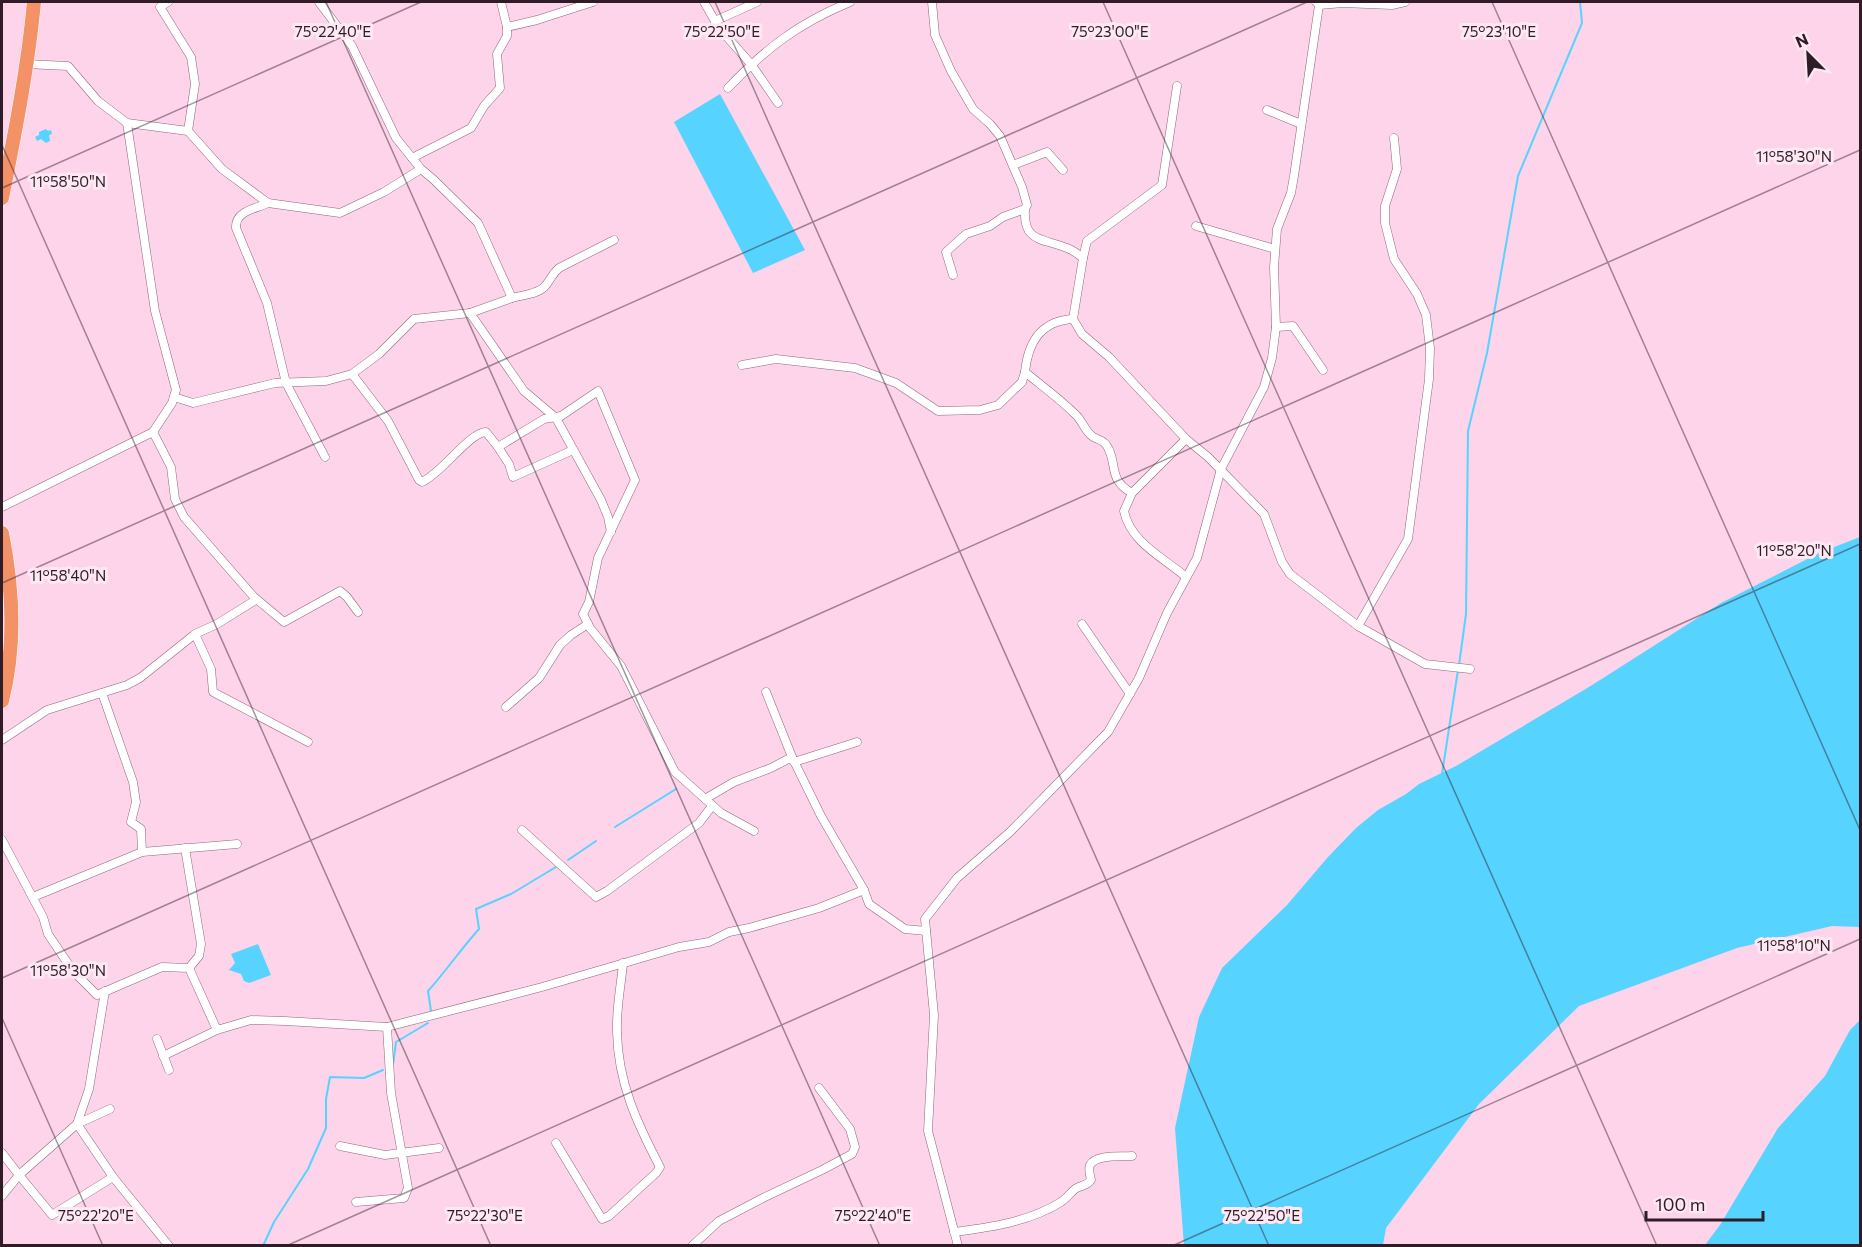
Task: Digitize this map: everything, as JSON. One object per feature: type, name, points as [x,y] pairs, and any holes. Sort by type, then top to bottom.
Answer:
[{"type":"highway","points":[[2,198],[12,152],[34,2]]},
{"type":"highway","points":[[2,533],[10,588],[11,621],[10,652],[2,701]]},
{"type":"street","points":[[168,2],[160,7],[191,57],[195,84],[188,131]]},
{"type":"street","points":[[319,2],[352,46],[396,138],[421,169],[478,223],[512,298]]},
{"type":"street","points":[[412,158],[471,128],[484,106],[500,88],[497,54],[507,36],[501,2]]},
{"type":"street","points":[[507,27],[593,2]]},
{"type":"street","points":[[704,2],[715,21],[751,64],[778,103]]},
{"type":"street","points":[[715,21],[757,2]]},
{"type":"street","points":[[728,88],[751,64],[795,30],[818,15],[850,2]]},
{"type":"street","points":[[932,2],[935,35],[959,88],[973,109],[1000,136],[1028,205],[990,226],[966,234],[946,252],[953,275]]},
{"type":"street","points":[[958,1245],[928,1131],[934,1015],[925,919],[957,878],[1010,832],[1108,732],[1139,678],[1167,613],[1197,558],[1221,470],[1264,387],[1272,358],[1276,327],[1275,249],[1277,230],[1291,193],[1317,3],[1392,5],[1405,2]]},
{"type":"street","points":[[26,64],[68,66],[98,101],[127,123],[188,131],[222,169],[268,203],[340,213],[384,192],[421,169]]},
{"type":"street","points":[[1177,86],[1162,185],[1087,241],[1073,319],[1082,334],[1109,357],[1186,439],[1221,470],[1264,514],[1282,562],[1290,574],[1358,626],[1425,664],[1467,668]]},
{"type":"street","points":[[1267,110],[1301,124]]},
{"type":"street","points":[[2,507],[153,432],[174,397],[176,390],[154,311],[127,123]]},
{"type":"street","points":[[1358,626],[1408,539],[1429,379],[1430,348],[1426,315],[1417,294],[1394,259],[1384,223],[1385,206],[1396,170],[1394,138]]},
{"type":"street","points":[[1013,165],[1047,152],[1063,170]]},
{"type":"street","points":[[268,203],[240,215],[236,220],[236,228],[267,303],[286,383],[325,457]]},
{"type":"street","points":[[1024,209],[1028,232],[1034,238],[1068,248],[1083,258]]},
{"type":"street","points":[[1196,226],[1275,249]]},
{"type":"street","points":[[174,397],[193,403],[275,383],[326,381],[352,374],[379,354],[414,319],[470,313],[540,291],[558,268],[614,240]]},
{"type":"street","points":[[470,313],[524,391],[556,418],[606,509],[611,532]]},
{"type":"street","points":[[742,365],[776,359],[855,368],[896,383],[938,411],[980,410],[998,405],[1022,382],[1029,349],[1036,336],[1060,322],[1073,319]]},
{"type":"street","points":[[1276,327],[1293,326],[1323,370]]},
{"type":"street","points":[[1025,372],[1077,416],[1090,435],[1106,443],[1112,469],[1124,489],[1132,493]]},
{"type":"street","points":[[352,374],[388,421],[422,482],[436,473],[482,431],[486,432],[510,464],[513,477],[573,450]]},
{"type":"street","points":[[498,447],[544,419],[556,418],[598,391],[635,480],[598,558],[589,602],[583,614],[588,624],[621,666],[675,772],[721,813],[754,831]]},
{"type":"street","points":[[153,432],[171,467],[175,499],[184,517],[254,597],[284,622],[340,591],[358,612]]},
{"type":"street","points":[[1186,439],[1132,493],[1124,511],[1129,528],[1141,542],[1186,577]]},
{"type":"street","points":[[2,740],[47,710],[127,685],[140,678],[195,634],[244,608],[254,601],[254,597]]},
{"type":"street","points":[[506,707],[539,678],[560,645],[571,634],[588,624]]},
{"type":"street","points":[[1082,624],[1130,694]]},
{"type":"street","points":[[195,634],[211,669],[213,692],[308,742]]},
{"type":"street","points":[[102,693],[133,782],[136,802],[131,822],[141,829],[142,852]]},
{"type":"street","points":[[766,693],[793,759],[829,832],[864,890],[869,904],[886,918],[905,929],[926,931]]},
{"type":"street","points":[[705,799],[734,782],[793,759],[857,742]]},
{"type":"street","points":[[522,830],[596,897],[699,824],[712,806]]},
{"type":"street","points":[[2,840],[43,917],[48,934],[73,971],[97,995],[162,967],[189,968]]},
{"type":"street","points":[[33,897],[142,852],[237,844]]},
{"type":"street","points":[[185,848],[201,944],[199,956],[189,968]]},
{"type":"street","points":[[163,1056],[217,1030],[251,1020],[387,1027],[542,987],[679,947],[709,942],[729,932],[819,908],[864,890]]},
{"type":"street","points":[[556,1143],[602,1219],[609,1216],[660,1167],[634,1116],[622,1077],[617,1032],[623,963]]},
{"type":"street","points":[[189,968],[217,1030]]},
{"type":"street","points":[[77,1124],[89,1089],[105,991]]},
{"type":"street","points":[[356,1202],[404,1198],[408,1188],[391,1093],[387,1027]]},
{"type":"street","points":[[157,1039],[169,1070]]},
{"type":"street","points":[[692,1245],[719,1221],[852,1154],[855,1147],[850,1129],[819,1088]]},
{"type":"street","points":[[2,1196],[19,1175],[77,1124],[110,1109]]},
{"type":"street","points":[[77,1124],[113,1177],[169,1245]]},
{"type":"street","points":[[340,1146],[385,1155],[439,1148]]},
{"type":"street","points":[[2,1153],[52,1215],[113,1177]]},
{"type":"street","points":[[954,1232],[996,1227],[1040,1213],[1088,1184],[1091,1180],[1090,1164],[1096,1160],[1132,1156]]},
{"type":"water","points":[[720,94],[805,250],[753,273],[674,122]]},
{"type":"water","points":[[46,129],[51,130],[50,141],[46,143],[41,139],[37,141],[35,137]]},
{"type":"water","points":[[1860,537],[1860,927],[1832,926],[1737,948],[1579,1006],[1479,1104],[1386,1228],[1383,1245],[1184,1245],[1175,1128],[1199,1017],[1222,968],[1287,905],[1356,828],[1378,810],[1419,784],[1456,766],[1589,687],[1721,603],[1819,553]]},
{"type":"water","points":[[258,944],[271,975],[249,983],[244,981],[241,974],[229,970],[235,963],[231,954]]},
{"type":"water","points":[[1860,1020],[1860,1245],[1705,1245],[1720,1225],[1778,1128],[1825,1076],[1850,1030]]},
{"type":"waterway","points":[[1459,665],[1466,614],[1468,431],[1487,353],[1518,176],[1582,23],[1580,2]]},
{"type":"waterway","points":[[1442,774],[1458,670]]},
{"type":"waterway","points":[[615,827],[676,789]]},
{"type":"waterway","points":[[568,860],[596,841]]},
{"type":"waterway","points":[[431,1011],[428,991],[479,929],[476,909],[511,894],[556,867]]},
{"type":"waterway","points":[[393,1064],[396,1042],[428,1023]]},
{"type":"waterway","points":[[263,1246],[274,1222],[308,1169],[326,1128],[326,1099],[330,1077],[364,1078],[383,1070]]}]
